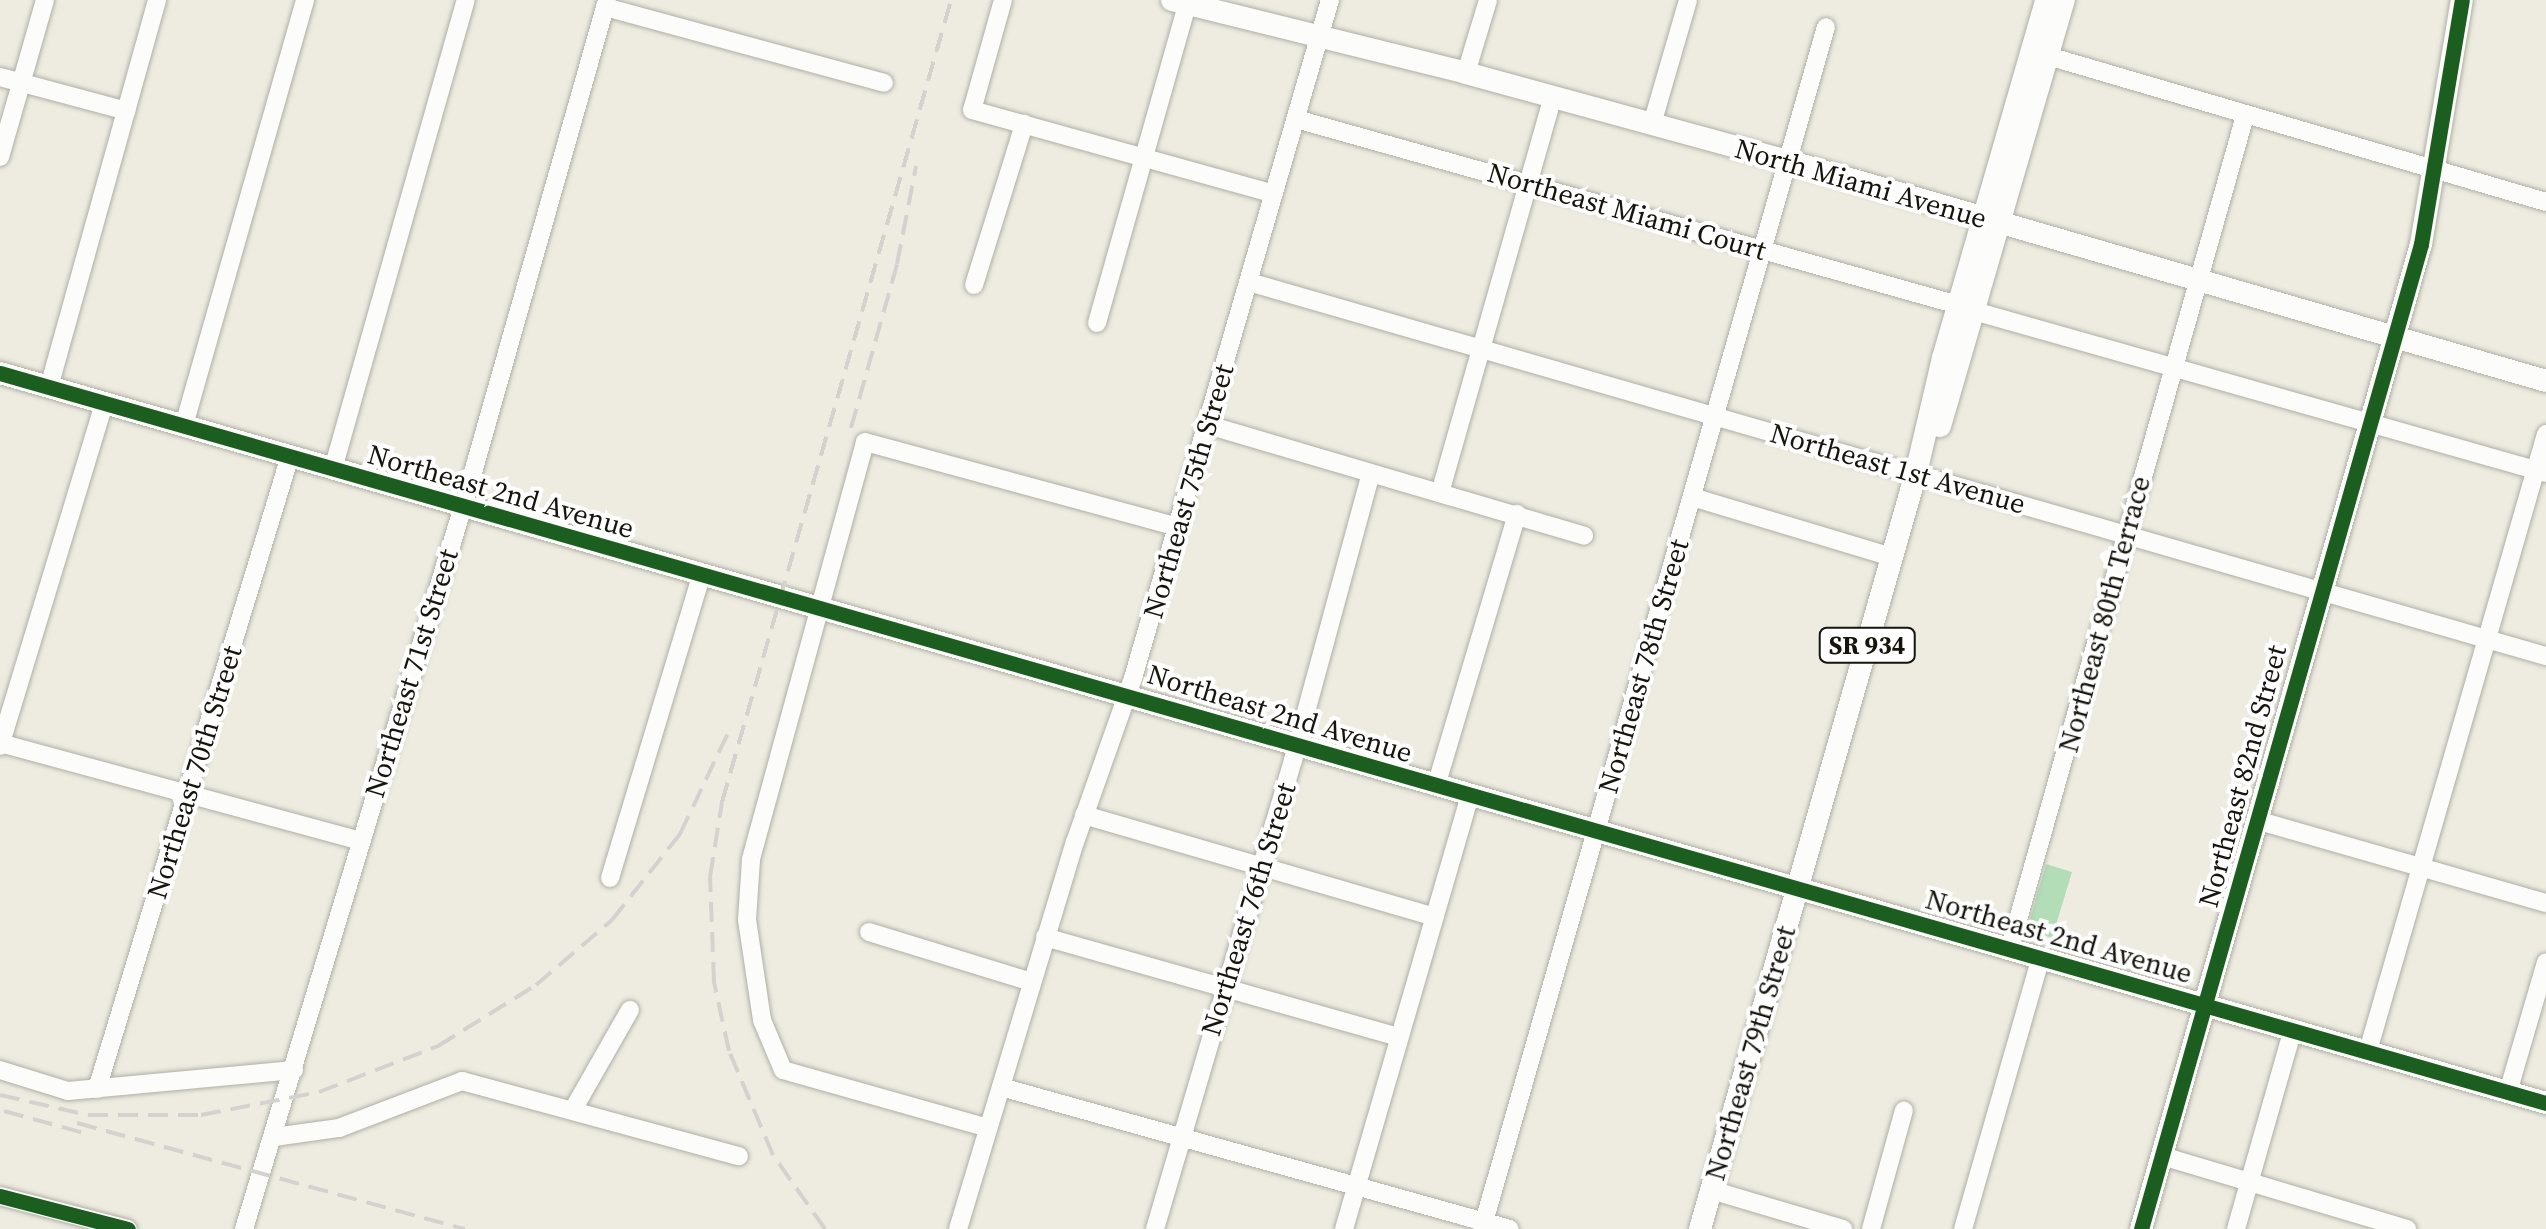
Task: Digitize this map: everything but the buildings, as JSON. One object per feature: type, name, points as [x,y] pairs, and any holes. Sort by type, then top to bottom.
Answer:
[{"type":"main road","points":[[2048,0],[2048,56]]},
{"type":"main road","points":[[1991,221],[2048,0]]},
{"type":"main road","points":[[1991,221],[2064,0]]},
{"type":"main road","name":"Northeast 82nd Street","points":[[2141,1229],[2394,338],[2436,171],[2462,0]]},
{"type":"main road","name":"North Miami Avenue","points":[[1180,2],[1466,73],[1788,161],[2546,381]]},
{"type":"main road","name":"Northeast 79th Street","points":[[1700,1229],[1916,474],[1933,446],[1991,221]]},
{"type":"main road","name":"Northeast 2nd Avenue","points":[[0,372],[2546,1103]]},
{"type":"street","points":[[0,157],[45,0]]},
{"type":"street","points":[[49,387],[157,0]]},
{"type":"street","points":[[184,425],[305,0]]},
{"type":"street","points":[[333,468],[466,0]]},
{"type":"street","points":[[1004,0],[972,110],[1274,194]]},
{"type":"street","name":"Northeast 75th Street","points":[[958,1229],[1045,937],[1126,694],[1208,425],[1330,0]]},
{"type":"street","points":[[1466,73],[1488,0]]},
{"type":"street","points":[[1652,124],[1688,0]]},
{"type":"street","points":[[1097,324],[1144,157],[1180,2]]},
{"type":"street","points":[[606,3],[884,83]]},
{"type":"street","name":"Northeast 71st Street","points":[[244,1229],[462,506],[606,3]]},
{"type":"street","name":"Northeast 78th Street","points":[[1483,1226],[1826,27]]},
{"type":"street","points":[[2048,56],[2546,202]]},
{"type":"street","points":[[0,77],[127,111]]},
{"type":"street","points":[[1440,493],[1553,96]]},
{"type":"street","name":"Northeast 80th Terrace","points":[[2010,948],[2245,116]]},
{"type":"street","name":"Northeast Miami Court","points":[[1296,119],[2541,471]]},
{"type":"street","points":[[974,285],[1024,124]]},
{"type":"street","name":"Northeast 1st Avenue","points":[[1249,282],[2546,656]]},
{"type":"street","points":[[104,403],[0,744],[361,841]]},
{"type":"street","points":[[1208,425],[1584,536]]},
{"type":"street","points":[[2368,1051],[2424,868],[2486,639],[2541,471],[2546,434]]},
{"type":"street","points":[[988,1128],[783,1070],[759,1003],[747,920],[752,860],[865,442],[1177,527]]},
{"type":"street","name":"Northeast 70th Street","points":[[96,1088],[290,456]]},
{"type":"street","name":"Northeast 76th Street","points":[[1155,1229],[1371,473]]},
{"type":"street","points":[[1692,497],[1892,557]]},
{"type":"street","points":[[1436,786],[1517,514]]},
{"type":"street","points":[[610,878],[702,574]]},
{"type":"street","points":[[1344,1229],[1470,795]]},
{"type":"street","points":[[1084,815],[1434,917]]},
{"type":"street","points":[[2256,820],[2546,904]]},
{"type":"street","points":[[869,932],[1032,982]]},
{"type":"street","points":[[1045,937],[1399,1036]]},
{"type":"street","points":[[1962,1229],[2041,957]]},
{"type":"street","points":[[2508,1092],[2546,962]]},
{"type":"street","points":[[574,1108],[630,1010]]},
{"type":"street","points":[[2236,1229],[2293,1029]]},
{"type":"street","points":[[0,1070],[68,1091],[294,1070]]},
{"type":"street","points":[[274,1138],[339,1128],[462,1081],[574,1108],[739,1156]]},
{"type":"street","points":[[1002,1087],[1356,1186],[1483,1226],[1510,1229]]},
{"type":"street","points":[[1871,1229],[1904,1110]]},
{"type":"street","points":[[2162,1156],[2407,1229]]},
{"type":"street","points":[[1711,1190],[1844,1229]]},
{"type":"street","points":[[0,1196],[116,1227]]},
{"type":"green space","points":[[2046,864],[2072,872],[2052,938],[2037,933],[2029,923]]},
{"type":"railway","points":[[825,1229],[773,1155],[729,1051],[714,982],[710,877],[722,802],[951,0]]},
{"type":"railway","points":[[851,428],[897,264],[916,166]]},
{"type":"railway","points":[[0,1095],[88,1115],[201,1115],[319,1092],[438,1046],[536,985],[612,920],[680,834],[729,731]]},
{"type":"railway","points":[[4,1111],[91,1135]]},
{"type":"railway","points":[[77,1123],[465,1229]]},
{"type":"cycle path","points":[[2141,1229],[2421,244],[2462,0]]},
{"type":"cycle path","points":[[0,373],[2546,1103]]},
{"type":"cycle path","points":[[0,1196],[128,1229]]}]
